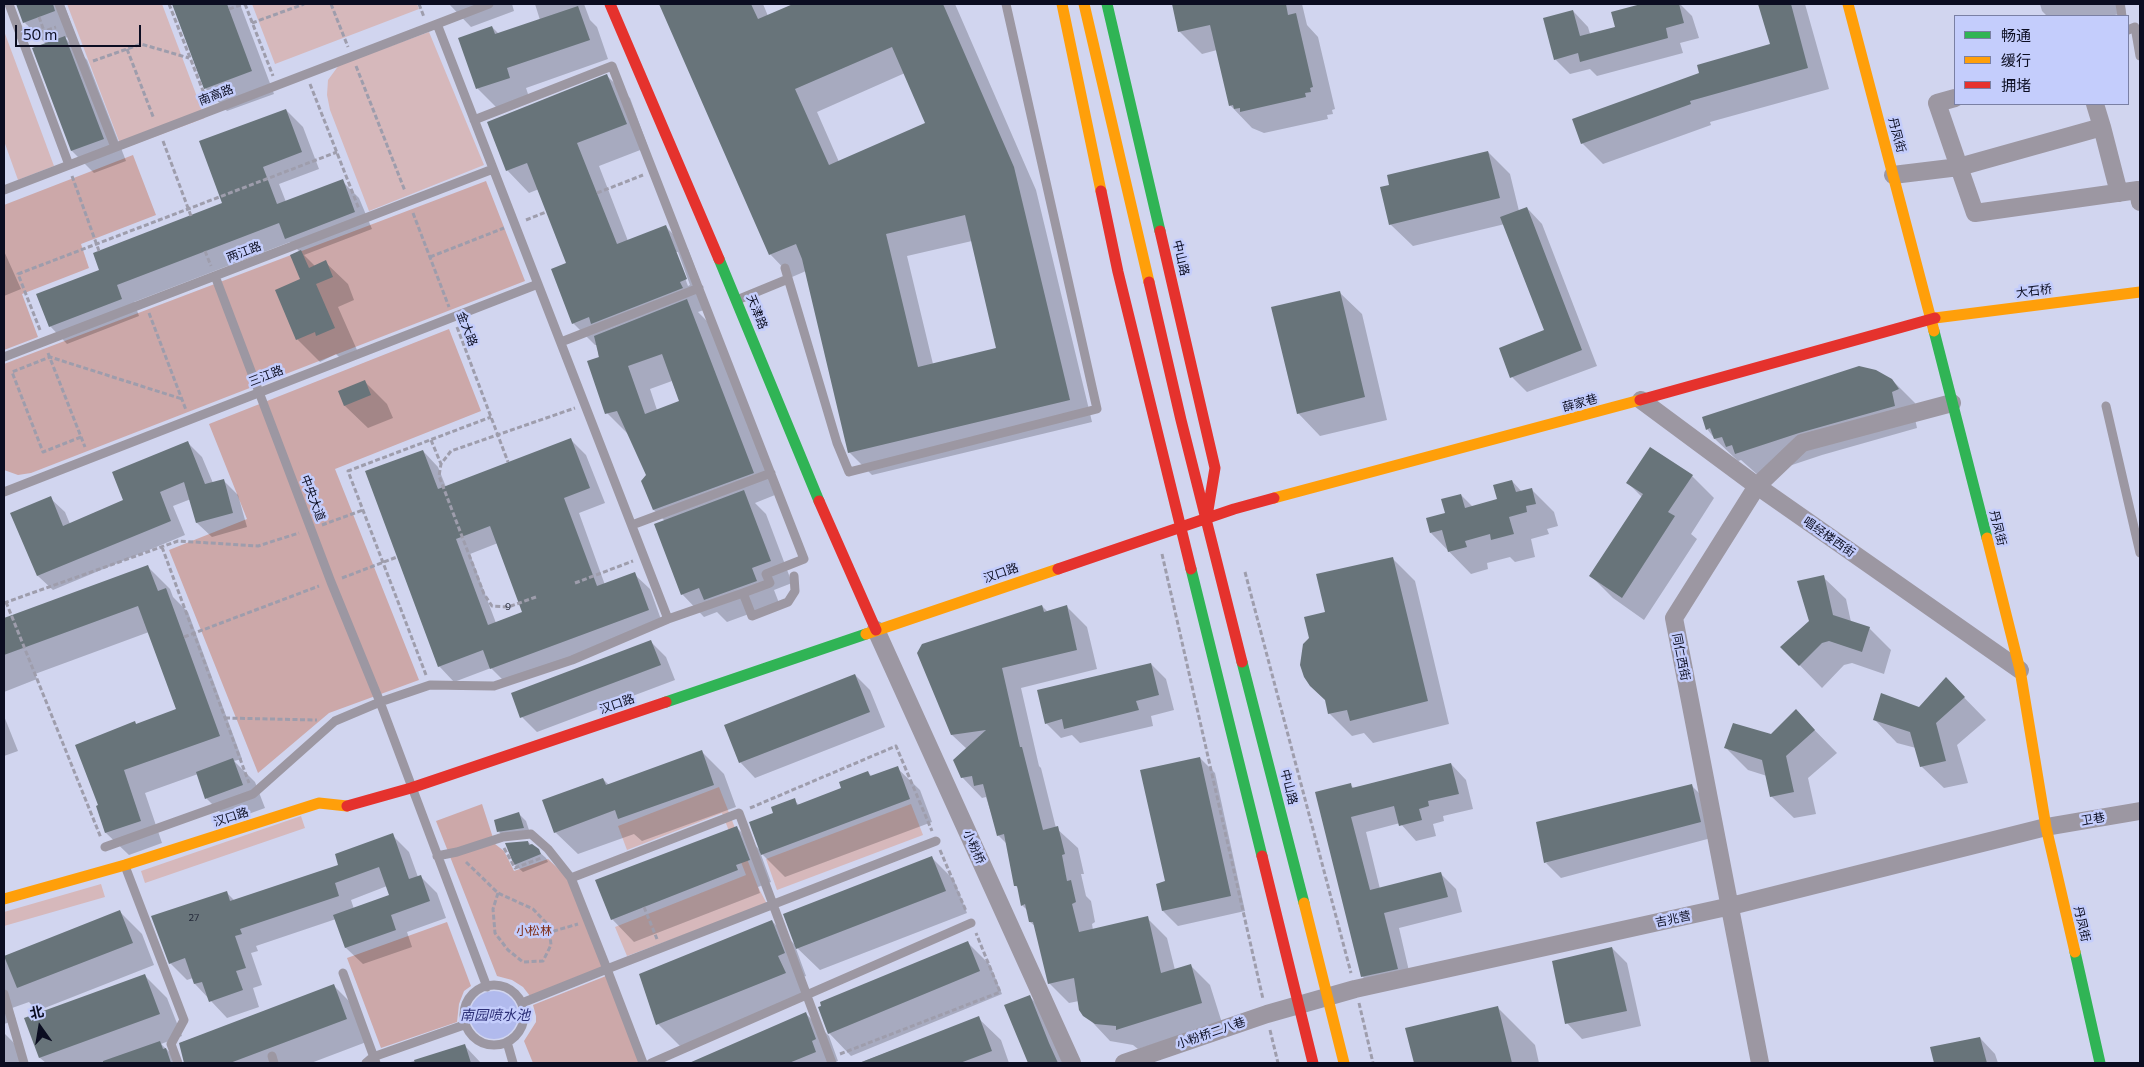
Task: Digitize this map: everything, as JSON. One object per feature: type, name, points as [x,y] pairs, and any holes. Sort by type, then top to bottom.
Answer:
[{"type":"street","name":"天津路","points":[[610,4],[737,300],[802,462],[876,630]]},
{"type":"street","points":[[1062,4],[1118,272],[1313,1063]]},
{"type":"street","points":[[1084,4],[1181,420],[1206,518]]},
{"type":"street","name":"丹凤街","points":[[1848,4],[1931,318],[2020,670],[2046,827],[2100,1063]]},
{"type":"street","points":[[1954,98],[1937,103],[1975,213],[2138,190],[2140,202]]},
{"type":"street","points":[[2095,105],[2118,193]]},
{"type":"street","points":[[1893,175],[1959,167],[2102,127]]},
{"type":"street","name":"大石桥","points":[[1931,318],[2140,292]]},
{"type":"street","name":"薛家巷","points":[[1234,509],[1641,400],[1931,318]]},
{"type":"street","name":"唱经楼西街","points":[[1641,400],[1757,486],[2020,670]]},
{"type":"street","name":"同仁西街","points":[[1760,1063],[1674,618],[1757,486],[1802,443],[1952,403]]},
{"type":"street","points":[[1160,489],[1181,527]]},
{"type":"street","name":"汉口路","points":[[4,899],[125,866],[319,803],[345,806],[411,788],[1234,509]]},
{"type":"street","name":"小粉桥","points":[[876,630],[1072,1063]]},
{"type":"street","name":"卫巷","points":[[2046,827],[2140,811]]},
{"type":"street","name":"吉兆营","points":[[1300,1005],[1355,989],[1730,906],[2046,827]]},
{"type":"street","points":[[1328,997],[1344,1063]]},
{"type":"street","name":"小粉桥二八巷","points":[[1124,1063],[1267,1014],[1300,1005]]},
{"type":"lane","points":[[9,4],[69,165]]},
{"type":"lane","points":[[59,4],[115,147]]},
{"type":"lane","name":"南高路","points":[[4,190],[489,4]]},
{"type":"lane","points":[[784,268],[837,443],[849,472],[1096,409],[1006,4]]},
{"type":"lane","points":[[1107,4],[1215,468],[1206,518],[1328,997]]},
{"type":"lane","points":[[437,24],[668,619]]},
{"type":"lane","points":[[2129,30],[2135,28],[2140,56]]},
{"type":"lane","points":[[105,847],[252,794],[335,721],[380,702],[430,685],[494,686],[572,660],[668,619],[770,582],[766,574],[804,559],[612,66],[474,120]]},
{"type":"lane","name":"两江路","points":[[4,357],[493,169]]},
{"type":"lane","name":"中央大道","points":[[214,276],[390,728],[487,987]]},
{"type":"lane","points":[[737,300],[788,279]]},
{"type":"lane","name":"三江路","points":[[4,492],[538,284]]},
{"type":"lane","points":[[560,342],[699,288]]},
{"type":"lane","points":[[2106,406],[2140,553]]},
{"type":"lane","points":[[632,525],[771,473]]},
{"type":"lane","points":[[743,593],[752,616],[788,602],[795,591],[794,576]]},
{"type":"lane","points":[[571,878],[739,813],[831,1061]]},
{"type":"lane","points":[[437,856],[457,852],[499,838],[531,834],[552,854],[571,878],[643,1063]]},
{"type":"lane","points":[[522,1003],[936,840]]},
{"type":"lane","points":[[125,866],[184,1020],[171,1044],[178,1063]]},
{"type":"lane","points":[[651,1063],[971,923]]},
{"type":"lane","points":[[343,973],[371,1061],[464,1025]]},
{"type":"lane","points":[[499,986],[506,988],[517,996],[522,1003],[524,1018],[522,1027],[514,1038],[507,1042],[496,1045],[483,1043],[475,1038],[464,1025],[464,1012],[470,998],[474,993],[487,987],[499,986]]},
{"type":"lane","points":[[4,994],[24,1063]]},
{"type":"lane","points":[[507,1042],[513,1063]]},
{"type":"path","points":[[169,4],[210,111]]},
{"type":"path","points":[[229,9],[244,4],[269,67]]},
{"type":"path","points":[[252,23],[304,4]]},
{"type":"path","points":[[331,4],[346,41]]},
{"type":"path","points":[[419,4],[425,19]]},
{"type":"path","points":[[38,17],[48,42]]},
{"type":"path","points":[[23,39],[58,26]]},
{"type":"path","points":[[83,65],[141,44],[190,58]]},
{"type":"path","points":[[352,56],[405,191]]},
{"type":"path","points":[[307,74],[358,207]]},
{"type":"path","points":[[89,458],[18,274],[336,152]]},
{"type":"path","points":[[69,165],[99,251]]},
{"type":"path","points":[[597,193],[653,171]]},
{"type":"path","name":"金大路","points":[[409,202],[508,462]]},
{"type":"path","points":[[430,257],[546,212]]},
{"type":"path","points":[[145,303],[190,419]]},
{"type":"path","points":[[81,437],[43,452],[12,372],[50,357],[182,399]]},
{"type":"path","points":[[536,597],[508,607],[492,606],[484,594],[439,476],[441,464],[451,451],[585,404]]},
{"type":"path","points":[[430,685],[348,471],[491,417]]},
{"type":"path","points":[[431,440],[441,464]]},
{"type":"path","points":[[105,847],[5,602],[178,541],[258,546],[363,510]]},
{"type":"path","points":[[162,547],[252,794]]},
{"type":"path","points":[[1161,547],[1278,1063]]},
{"type":"path","points":[[575,582],[644,557]]},
{"type":"path","points":[[184,637],[397,558]]},
{"type":"path","points":[[1245,572],[1373,1063]]},
{"type":"path","points":[[225,718],[335,721]]},
{"type":"path","points":[[739,813],[896,746],[1000,992],[831,1061]]},
{"type":"path","points":[[499,838],[515,868],[552,854]]},
{"type":"path","points":[[457,852],[498,893],[533,909],[554,931],[588,920]]},
{"type":"path","points":[[498,893],[492,909],[495,933],[508,950],[523,962],[543,961],[551,945],[549,926]]},
{"type":"path","points":[[644,907],[661,948]]},
{"type":"shaded area","points":[[67,4],[162,4],[205,118],[122,149]]},
{"type":"shaded area","points":[[252,4],[417,4],[419,9],[275,64]]},
{"type":"shaded area","points":[[4,31],[54,166],[18,180],[4,141]]},
{"type":"shaded area","points":[[429,32],[484,165],[369,211],[330,110],[327,95],[328,80],[339,65]]},
{"type":"shaded area","points":[[719,787],[758,887],[767,904],[627,956],[615,927],[746,875],[722,813],[627,850],[618,826]]},
{"type":"shaded area","points":[[911,804],[923,835],[777,890],[766,859]]},
{"type":"shaded area","points":[[301,816],[305,828],[145,883],[141,871]]},
{"type":"shaded area","points":[[101,884],[105,897],[4,926],[4,912]]},
{"type":"green space","points":[[133,155],[156,215],[81,244],[89,268],[22,294],[38,337],[4,350],[4,205]]},
{"type":"green space","points":[[486,181],[525,281],[31,473],[18,475],[4,470],[4,364]]},
{"type":"green space","points":[[449,329],[481,411],[335,469],[419,680],[329,713],[258,773],[169,550],[247,519],[209,424]]},
{"type":"green space","name":"小松林","points":[[482,804],[495,844],[504,851],[514,871],[548,859],[569,879],[603,967],[530,996],[523,987],[512,980],[497,976],[436,821]]},
{"type":"green space","points":[[447,922],[471,986],[464,991],[459,1004],[457,1022],[381,1048],[347,958]]},
{"type":"green space","points":[[606,976],[639,1062],[533,1063],[524,1041],[536,1022],[533,1005]]},
{"type":"water","name":"南园喷水池","points":[[489,991],[499,991],[511,998],[518,1010],[518,1020],[511,1032],[499,1039],[489,1039],[481,1035],[474,1028],[470,1020],[470,1010],[474,1002],[481,995]]},
{"type":"building","points":[[16,4],[53,4],[55,11],[23,23]]},
{"type":"building","points":[[172,4],[227,4],[252,71],[204,89]]},
{"type":"building","points":[[659,4],[751,4],[758,19],[793,4],[943,4],[1014,167],[1070,400],[848,453],[802,259],[796,244],[769,255]],"holes":[[[892,47],[925,123],[829,165],[795,89]],[[965,215],[996,348],[918,367],[886,234]]]},
{"type":"building","points":[[1172,4],[1286,4],[1288,15],[1296,13],[1313,87],[1310,88],[1311,92],[1305,93],[1306,97],[1240,112],[1240,108],[1234,109],[1233,105],[1229,106],[1210,25],[1178,32]]},
{"type":"building","points":[[1641,4],[1679,4],[1684,23],[1666,28],[1668,38],[1580,62],[1578,53],[1554,60],[1543,18],[1573,10],[1580,36],[1615,27],[1611,12]]},
{"type":"building","points":[[1758,4],[1791,4],[1808,68],[1690,101],[1691,104],[1581,144],[1572,119],[1699,73],[1697,65],[1770,44]]},
{"type":"building","points":[[578,6],[590,40],[507,68],[510,78],[476,89],[458,38],[492,26],[495,34]]},
{"type":"building","points":[[65,36],[104,139],[71,151],[32,48]]},
{"type":"building","points":[[607,74],[627,124],[577,143],[617,244],[666,225],[687,279],[680,282],[683,288],[591,324],[589,317],[572,324],[551,269],[566,263],[527,163],[506,171],[487,122]]},
{"type":"building","points":[[286,109],[302,152],[263,167],[277,204],[343,179],[355,212],[285,239],[279,223],[117,285],[122,299],[49,327],[36,294],[99,270],[93,253],[222,203],[199,141]]},
{"type":"building","points":[[1488,151],[1500,198],[1389,225],[1380,187],[1389,185],[1387,175]]},
{"type":"building","points":[[1527,207],[1582,350],[1510,378],[1499,348],[1544,330],[1500,217]]},
{"type":"building","points":[[301,250],[309,268],[326,260],[333,277],[316,284],[335,328],[316,336],[315,332],[296,340],[275,290],[300,279],[290,255]]},
{"type":"building","points":[[1340,291],[1365,397],[1297,414],[1271,307]]},
{"type":"building","points":[[687,299],[754,473],[653,510],[641,481],[646,475],[617,411],[605,414],[587,361],[599,357],[594,336]],"holes":[[[662,354],[679,401],[645,414],[628,366]]]},
{"type":"building","points":[[1859,366],[1876,370],[1892,379],[1899,389],[1892,392],[1895,406],[1799,433],[1735,454],[1732,445],[1726,447],[1722,437],[1714,439],[1710,428],[1706,430],[1702,417]]},
{"type":"building","points":[[365,380],[371,395],[344,406],[338,391]]},
{"type":"building","points":[[571,438],[590,488],[564,498],[597,586],[635,572],[649,610],[490,669],[483,650],[438,667],[365,471],[423,450],[438,489]],"holes":[[[490,526],[522,612],[488,625],[456,539]]]},
{"type":"building","points":[[188,441],[205,484],[224,479],[233,513],[196,523],[184,482],[160,492],[171,521],[37,576],[10,513],[51,496],[63,526],[123,500],[112,472]]},
{"type":"building","points":[[1650,447],[1693,475],[1668,512],[1675,516],[1622,598],[1589,576],[1643,494],[1626,483]]},
{"type":"building","points":[[1512,480],[1516,492],[1532,488],[1536,504],[1526,506],[1527,512],[1509,517],[1514,534],[1491,540],[1490,534],[1465,541],[1467,547],[1448,552],[1442,530],[1430,533],[1426,518],[1445,513],[1441,499],[1461,494],[1465,508],[1497,499],[1493,485]]},
{"type":"building","points":[[744,490],[771,561],[752,568],[757,581],[704,600],[699,588],[681,595],[654,524]]},
{"type":"building","points":[[1393,557],[1428,701],[1350,721],[1347,710],[1328,714],[1325,700],[1310,686],[1304,677],[1300,665],[1303,644],[1309,638],[1304,617],[1325,612],[1316,574]]},
{"type":"building","points":[[148,565],[158,591],[166,588],[220,736],[124,770],[141,821],[105,833],[96,806],[98,805],[75,745],[135,721],[136,724],[176,709],[138,606],[4,655],[4,618]]},
{"type":"building","points":[[1824,575],[1833,615],[1870,627],[1862,652],[1829,641],[1822,643],[1799,666],[1780,647],[1809,621],[1797,581]]},
{"type":"building","points":[[1042,605],[1044,612],[1067,605],[1077,650],[1002,668],[1020,747],[1022,747],[1043,830],[1058,826],[1065,854],[1062,855],[1067,881],[1071,880],[1076,902],[1072,904],[1079,932],[1148,916],[1161,973],[1191,964],[1202,1003],[1116,1030],[1116,1026],[1095,1024],[1083,1016],[1079,1010],[1074,978],[1048,984],[1033,922],[1029,922],[1025,904],[1021,906],[1017,886],[1014,886],[1004,834],[997,836],[983,784],[974,786],[972,776],[961,778],[953,760],[986,730],[951,735],[917,653],[922,644]]},
{"type":"building","points":[[651,640],[661,665],[520,718],[511,693]]},
{"type":"building","points":[[1151,663],[1159,695],[1136,701],[1139,710],[1064,729],[1062,719],[1045,724],[1037,690]]},
{"type":"building","points":[[855,674],[870,712],[739,763],[724,725]]},
{"type":"building","points":[[1946,677],[1965,697],[1936,723],[1946,761],[1920,767],[1910,732],[1873,720],[1881,693],[1919,707]]},
{"type":"building","points":[[1796,709],[1815,730],[1786,756],[1794,792],[1770,797],[1762,760],[1724,748],[1733,723],[1771,734]]},
{"type":"building","points":[[702,750],[714,785],[618,819],[615,810],[554,833],[542,800],[603,778],[606,785]]},
{"type":"building","points":[[1200,757],[1231,896],[1162,911],[1156,884],[1165,881],[1140,770]]},
{"type":"building","points":[[233,758],[243,785],[205,799],[196,772]]},
{"type":"building","points":[[1451,763],[1459,794],[1428,801],[1429,806],[1419,809],[1422,820],[1399,826],[1394,806],[1351,817],[1370,890],[1441,872],[1448,897],[1384,913],[1398,969],[1361,977],[1315,792],[1351,783],[1352,788]]},
{"type":"building","points":[[898,766],[910,799],[761,855],[749,822],[773,813],[771,807],[795,798],[797,805],[841,788],[839,782],[868,771],[870,776]]},
{"type":"building","points":[[1692,784],[1701,822],[1544,863],[1536,822]]},
{"type":"building","points":[[519,812],[524,828],[497,832],[494,820]]},
{"type":"building","points":[[737,826],[750,860],[736,865],[738,870],[611,920],[595,880]]},
{"type":"building","points":[[393,833],[409,879],[421,875],[430,901],[391,915],[396,930],[345,948],[333,915],[389,895],[379,867],[335,883],[339,896],[240,929],[242,934],[235,936],[246,968],[236,971],[243,990],[209,1002],[202,982],[194,984],[185,958],[169,964],[151,916],[227,891],[230,901],[338,865],[335,854]]},
{"type":"building","points":[[528,841],[529,845],[532,844],[539,849],[541,854],[514,865],[505,843]]},
{"type":"building","points":[[932,856],[946,891],[796,949],[783,914]]},
{"type":"building","points":[[120,910],[133,943],[17,988],[4,956]]},
{"type":"building","points":[[772,920],[785,953],[778,956],[786,973],[656,1025],[639,974]]},
{"type":"building","points":[[968,941],[980,971],[828,1034],[818,1007],[821,1006],[820,1002]]},
{"type":"building","points":[[1612,947],[1627,1011],[1565,1024],[1552,961]]},
{"type":"building","points":[[145,974],[160,1014],[39,1058],[24,1018]]},
{"type":"building","points":[[334,984],[347,1019],[230,1063],[184,1063],[179,1043]]},
{"type":"building","points":[[1030,995],[1058,1063],[1028,1063],[1004,1005]]},
{"type":"building","points":[[1498,1006],[1512,1063],[1414,1063],[1405,1028]]},
{"type":"building","points":[[806,1012],[816,1039],[812,1041],[816,1052],[789,1063],[689,1063]]},
{"type":"building","points":[[979,1016],[992,1051],[960,1063],[859,1063]]},
{"type":"building","points":[[1980,1037],[1987,1063],[1934,1063],[1930,1047]]},
{"type":"building","points":[[160,1041],[163,1049],[166,1048],[171,1063],[103,1063],[103,1061]]},
{"type":"building","points":[[465,1044],[471,1063],[415,1063],[414,1060]]},
{"type":"traffic: fast","points":[[1107,4],[1160,231]]},
{"type":"traffic: fast","points":[[719,259],[819,501]]},
{"type":"traffic: fast","points":[[1934,331],[1987,538]]},
{"type":"traffic: fast","points":[[1191,569],[1262,856]]},
{"type":"traffic: fast","points":[[666,702],[866,634]]},
{"type":"traffic: fast","points":[[1242,662],[1304,903]]},
{"type":"traffic: fast","points":[[2075,952],[2100,1063]]},
{"type":"traffic: slow","points":[[1062,4],[1101,191]]},
{"type":"traffic: slow","points":[[1084,4],[1149,282]]},
{"type":"traffic: slow","points":[[1848,4],[1934,331]]},
{"type":"traffic: slow","points":[[1935,318],[2140,292]]},
{"type":"traffic: slow","points":[[1274,498],[1640,400]]},
{"type":"traffic: slow","points":[[1987,538],[2020,670],[2046,827],[2075,952]]},
{"type":"traffic: slow","points":[[866,634],[1058,569]]},
{"type":"traffic: slow","points":[[4,899],[125,865],[319,803],[347,806]]},
{"type":"traffic: slow","points":[[1304,903],[1344,1063]]},
{"type":"traffic: jam","points":[[610,4],[719,259]]},
{"type":"traffic: jam","points":[[1101,191],[1118,272],[1191,569]]},
{"type":"traffic: jam","points":[[1160,231],[1215,468],[1208,510]]},
{"type":"traffic: jam","points":[[1149,282],[1181,420],[1242,662]]},
{"type":"traffic: jam","points":[[1640,400],[1935,318]]},
{"type":"traffic: jam","points":[[1058,569],[1234,509],[1274,498]]},
{"type":"traffic: jam","points":[[819,501],[876,630]]},
{"type":"traffic: jam","points":[[347,806],[411,788],[666,702]]},
{"type":"traffic: jam","points":[[1262,856],[1313,1063]]}]
